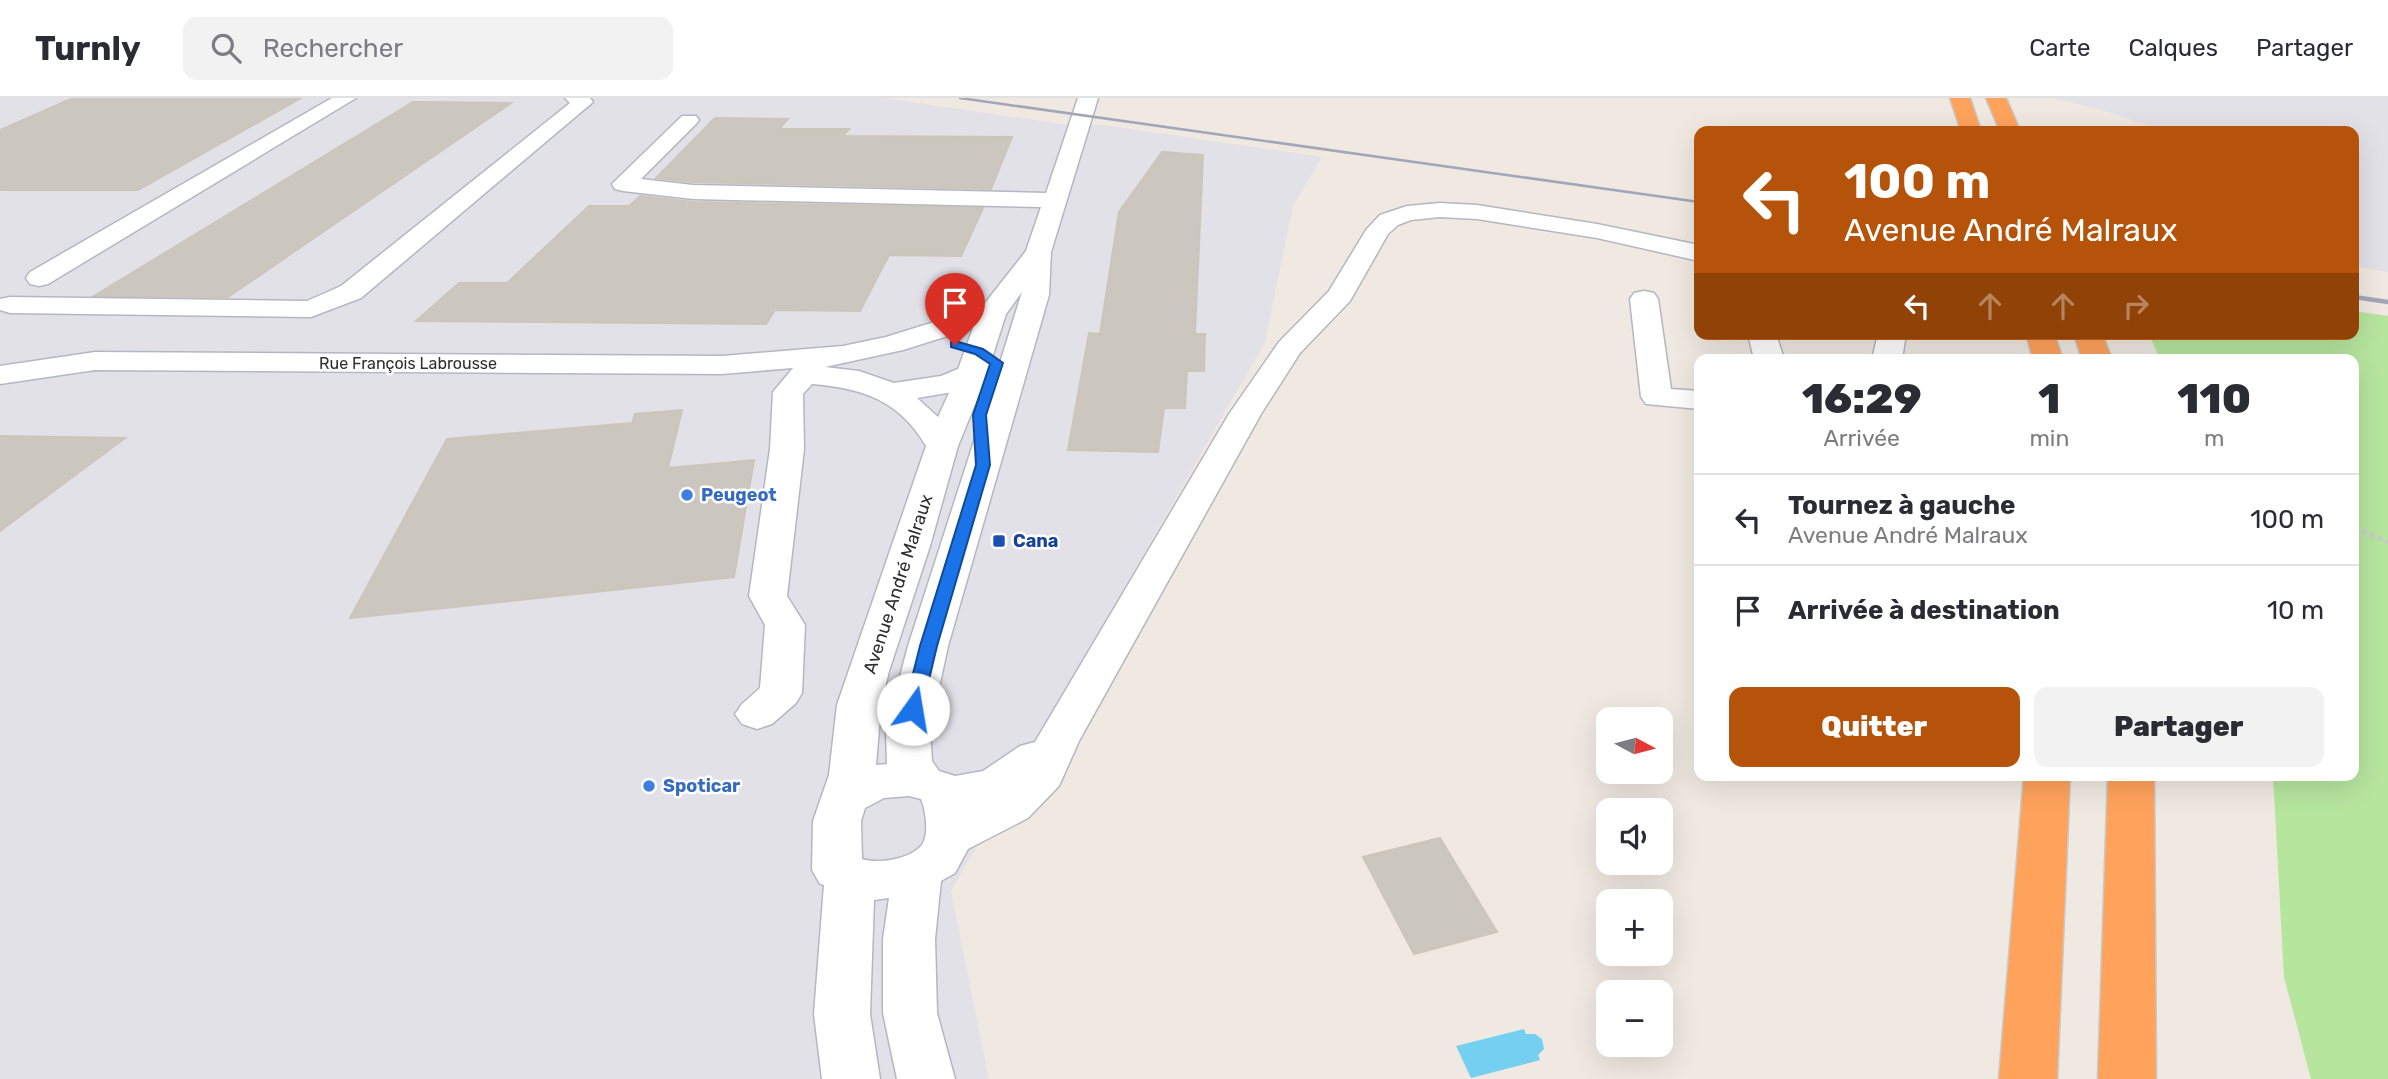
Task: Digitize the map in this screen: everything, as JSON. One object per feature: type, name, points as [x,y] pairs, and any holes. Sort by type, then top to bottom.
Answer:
[{"type":"highway","points":[[1960,98],[1969,126]]},
{"type":"highway","points":[[1996,98],[2008,126]]},
{"type":"highway","points":[[2028,1079],[2047,781]]},
{"type":"highway","points":[[2127,1079],[2131,781]]},
{"type":"street","points":[[3,303],[40,278],[346,98]]},
{"type":"street","points":[[3,303],[311,309],[351,292],[583,102],[575,98]]},
{"type":"street","name":"Avenue André Malraux","points":[[933,822],[909,763],[908,730],[928,646],[1035,295],[1038,252],[1088,98]]},
{"type":"street","points":[[689,120],[623,184],[693,192],[1055,200]]},
{"type":"street","points":[[933,822],[1011,806],[1043,774],[1057,741],[1245,414],[1289,348],[1340,295],[1378,230],[1390,220],[1407,213],[1440,210],[1477,212],[1597,231],[1694,252]]},
{"type":"street","name":"Avenue André Malraux","points":[[983,465],[979,415],[982,364],[992,313],[1038,252]]},
{"type":"street","points":[[1644,299],[1657,397],[1694,409]]},
{"type":"street","name":"Rue François Labrousse","points":[[811,366],[992,313]]},
{"type":"street","name":"Avenue André Malraux","points":[[844,798],[852,775],[859,705],[868,671],[912,546],[942,446],[982,364],[1026,326]]},
{"type":"street","points":[[918,336],[982,364]]},
{"type":"street","name":"Rue François Labrousse","points":[[0,353],[72,355],[95,361]]},
{"type":"street","name":"Rue François Labrousse","points":[[0,375],[95,361],[811,366],[861,380],[903,401],[933,428],[942,446]]},
{"type":"street","points":[[886,393],[947,384],[982,364]]},
{"type":"street","points":[[757,714],[780,693],[785,625],[768,596],[787,449],[788,392],[811,366]]},
{"type":"street","points":[[926,1079],[911,1013],[909,939],[933,822],[910,779],[875,782],[844,798],[836,821],[835,853],[837,870],[850,875],[868,881],[906,877],[933,822]]},
{"type":"street","points":[[850,875],[842,1014],[851,1079]]},
{"type":"path","points":[[2359,530],[2388,542]]},
{"type":"shaded area","points":[[0,98],[885,98],[1061,124],[1104,125],[1322,157],[1293,206],[1265,342],[951,891],[989,1079],[0,1079]]},
{"type":"shaded area","points":[[2053,98],[2388,98],[2388,272],[2359,267],[2359,126],[2150,126]]},
{"type":"green space","points":[[2359,312],[2388,316],[2388,1079],[2311,1079],[2284,977],[2273,781],[2359,781],[2359,354],[2158,354],[2152,340],[2359,340]]},
{"type":"water","points":[[1524,1029],[1526,1034],[1535,1034],[1542,1039],[1544,1049],[1538,1055],[1540,1060],[1471,1078],[1456,1046]]},
{"type":"building","points":[[73,98],[301,98],[138,190],[0,190],[0,130]]},
{"type":"building","points":[[413,102],[511,103],[228,297],[94,296]]},
{"type":"building","points":[[715,118],[788,119],[779,129],[849,129],[843,136],[1012,137],[991,189],[693,182],[656,178]]},
{"type":"building","points":[[1162,152],[1203,155],[1195,334],[1205,334],[1204,371],[1187,371],[1185,408],[1164,408],[1158,452],[1068,450],[1089,333],[1100,334],[1119,212]]},
{"type":"building","points":[[640,196],[693,202],[983,208],[961,256],[889,255],[860,311],[775,310],[766,324],[416,321],[459,283],[507,283],[589,206],[629,206]]},
{"type":"building","points":[[682,410],[668,468],[754,460],[734,577],[350,618],[447,439],[632,423],[635,414]]},
{"type":"building","points":[[0,436],[125,438],[0,531]]},
{"type":"building","points":[[1440,838],[1497,932],[1414,954],[1363,857]]},
{"type":"railway","points":[[960,98],[1694,201]]},
{"type":"railway","points":[[2359,298],[2388,302]]},
{"type":"place","name":"Peugeot","points":[[687,495]]},
{"type":"place","name":"Cana","points":[[999,541]]},
{"type":"place","name":"Spoticar","points":[[649,786]]},
{"type":"route","points":[[913,709],[928,646],[983,465],[979,415],[997,363],[979,351],[955,345]]}]
